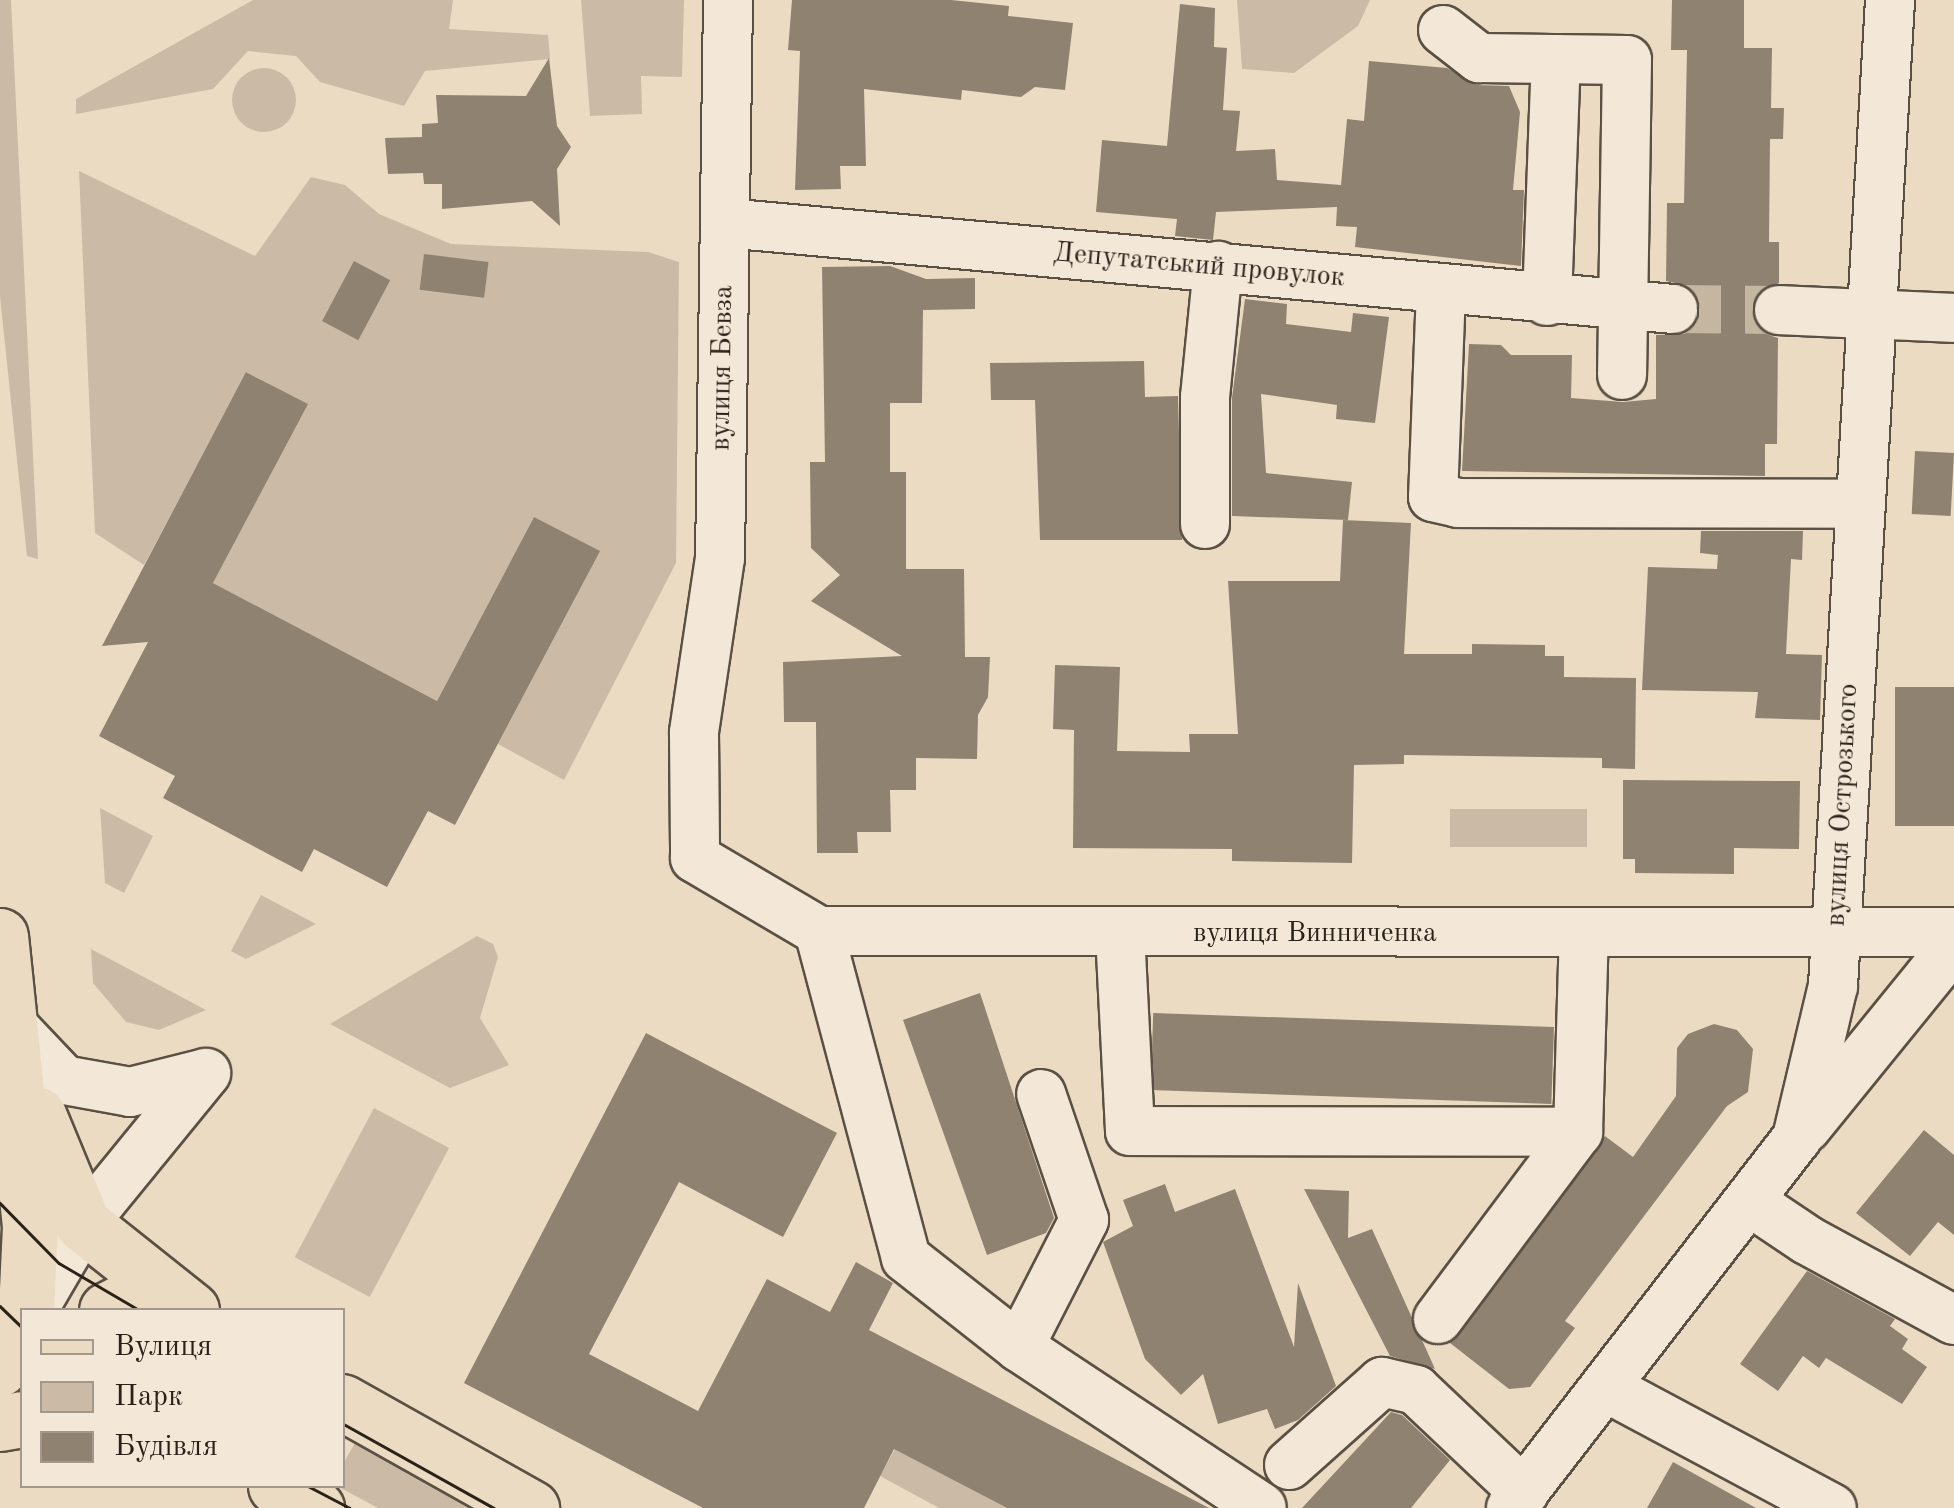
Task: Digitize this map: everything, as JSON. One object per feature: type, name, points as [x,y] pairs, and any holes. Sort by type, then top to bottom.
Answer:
[{"type":"main road","points":[[1,950],[8,1021],[48,1148],[23,1308]]},
{"type":"main road","points":[[36,1232],[177,1308]]},
{"type":"main road","points":[[36,1232],[187,1308]]},
{"type":"main road","points":[[111,1308],[132,1297],[160,1308]]},
{"type":"main road","points":[[0,1390],[18,1336]]},
{"type":"main road","points":[[345,1404],[530,1508]]},
{"type":"main road","points":[[280,1488],[316,1508]]},
{"type":"street","name":"вулиця Бевза","points":[[695,858],[694,733],[720,558],[728,0]]},
{"type":"street","name":"вулиця Острозького","points":[[1517,1500],[1797,1138],[1833,986],[1890,0]]},
{"type":"street","points":[[1443,30],[1479,58],[1626,60],[1622,375]]},
{"type":"street","points":[[1547,300],[1556,59]]},
{"type":"street","name":"Депутатський провулок","points":[[725,223],[1218,266],[1622,308],[1673,309]]},
{"type":"street","points":[[1204,524],[1205,397],[1218,266]]},
{"type":"street","points":[[1441,290],[1433,496],[1458,503],[1859,504]]},
{"type":"street","points":[[1778,310],[1954,318]]},
{"type":"street","name":"вулиця Винниченка","points":[[695,858],[820,931],[1584,935],[1954,932]]},
{"type":"street","points":[[820,931],[906,1258],[1019,1346],[1262,1508]]},
{"type":"street","points":[[1120,933],[1130,1131],[1578,1132]]},
{"type":"street","points":[[1438,1319],[1578,1132],[1584,935]]},
{"type":"street","points":[[1797,1138],[1954,946]]},
{"type":"street","points":[[8,1021],[64,1080],[130,1092],[206,1073],[36,1232]]},
{"type":"street","points":[[1019,1346],[1084,1220],[1041,1094]]},
{"type":"street","points":[[1748,1201],[1807,1240],[1954,1320]]},
{"type":"street","points":[[1288,1464],[1382,1382],[1416,1390],[1517,1500]]},
{"type":"street","points":[[1605,1387],[1832,1508]]},
{"type":"green space","points":[[0,0],[11,0],[38,559],[27,556],[0,296]]},
{"type":"green space","points":[[253,0],[453,0],[449,29],[548,35],[550,59],[425,71],[404,106],[320,82],[296,56],[248,51],[213,89],[76,114],[76,99]]},
{"type":"green space","points":[[581,0],[684,0],[682,77],[641,76],[642,114],[590,116]]},
{"type":"green space","points":[[1237,0],[1370,0],[1358,26],[1294,73],[1242,69]]},
{"type":"green space","points":[[264,68],[287,77],[296,100],[287,123],[264,132],[241,123],[232,100],[241,77]]},
{"type":"green space","points":[[79,171],[255,256],[311,177],[345,185],[379,214],[451,244],[648,252],[679,262],[676,563],[564,780],[498,744],[599,551],[534,517],[437,701],[213,583],[307,405],[247,372],[144,565],[95,533]]},
{"type":"green space","points":[[100,808],[153,836],[124,893],[105,883]]},
{"type":"green space","points":[[1450,809],[1587,809],[1587,847],[1450,847]]},
{"type":"green space","points":[[261,895],[316,924],[246,959],[231,951]]},
{"type":"green space","points":[[477,936],[493,944],[498,957],[480,1018],[509,1065],[450,1088],[330,1024]]},
{"type":"green space","points":[[91,949],[206,1010],[159,1030],[126,1022],[93,983]]},
{"type":"green space","points":[[374,1108],[449,1148],[370,1297],[295,1257]]},
{"type":"green space","points":[[356,1441],[478,1508],[378,1508],[341,1488],[345,1488],[345,1460]]},
{"type":"green space","points":[[895,1449],[1007,1508],[939,1508],[880,1476]]},
{"type":"building","points":[[792,0],[951,0],[1009,6],[1008,16],[1073,23],[1065,90],[1035,87],[1021,97],[962,90],[961,100],[864,89],[866,166],[840,166],[841,189],[795,190],[800,51],[788,50]]},
{"type":"building","points":[[1672,0],[1744,0],[1744,48],[1772,48],[1771,108],[1784,108],[1783,139],[1770,139],[1769,242],[1779,242],[1779,283],[1756,294],[1752,310],[1763,333],[1778,338],[1777,444],[1765,444],[1765,476],[1462,471],[1469,344],[1501,345],[1511,355],[1572,355],[1571,398],[1623,402],[1656,399],[1656,335],[1684,334],[1696,324],[1697,297],[1688,286],[1666,281],[1667,203],[1684,203],[1687,50],[1671,50]]},
{"type":"building","points":[[1180,4],[1215,8],[1214,47],[1227,48],[1223,110],[1240,111],[1236,151],[1275,149],[1277,180],[1341,185],[1347,119],[1364,121],[1369,61],[1447,68],[1477,85],[1509,86],[1520,112],[1513,190],[1524,190],[1521,266],[1355,247],[1357,227],[1336,226],[1337,207],[1216,212],[1213,240],[1175,236],[1177,219],[1096,212],[1102,140],[1167,146]]},
{"type":"building","points":[[549,58],[557,126],[571,147],[557,169],[560,226],[532,201],[442,209],[442,184],[424,184],[423,173],[388,174],[385,138],[422,137],[422,124],[438,123],[436,95],[526,96]]},
{"type":"building","points":[[424,254],[489,262],[484,298],[420,290]]},
{"type":"building","points":[[354,261],[390,280],[358,340],[322,321]]},
{"type":"building","points":[[890,266],[926,279],[975,278],[975,309],[923,310],[922,403],[890,403],[890,472],[906,472],[906,569],[964,569],[965,657],[990,657],[988,697],[978,715],[977,759],[916,758],[916,790],[890,790],[891,832],[857,832],[858,853],[817,853],[816,722],[784,722],[783,662],[902,656],[811,601],[840,575],[811,548],[810,462],[825,462],[822,267]]},
{"type":"building","points":[[1245,299],[1287,304],[1286,324],[1351,332],[1353,313],[1389,317],[1375,423],[1336,419],[1337,405],[1261,394],[1266,473],[1352,482],[1348,520],[1232,516],[1232,398]]},
{"type":"building","points":[[1144,361],[1145,397],[1178,396],[1182,540],[1040,540],[1035,400],[991,400],[990,363]]},
{"type":"building","points":[[246,372],[308,404],[213,583],[437,701],[534,517],[600,551],[455,825],[428,811],[387,887],[314,849],[302,872],[163,798],[175,776],[99,736],[148,642],[102,646]]},
{"type":"building","points":[[1915,451],[1954,453],[1951,516],[1912,514]]},
{"type":"building","points":[[1343,520],[1411,523],[1404,654],[1472,654],[1472,644],[1545,645],[1545,656],[1564,656],[1564,677],[1636,678],[1635,769],[1602,768],[1602,758],[1404,755],[1404,764],[1354,765],[1352,863],[1232,861],[1232,849],[1073,848],[1074,730],[1053,729],[1055,665],[1120,667],[1117,751],[1190,752],[1189,734],[1238,734],[1228,581],[1340,581]]},
{"type":"building","points":[[1701,531],[1803,531],[1802,560],[1791,559],[1786,654],[1822,655],[1820,720],[1755,718],[1758,692],[1642,690],[1648,567],[1717,569],[1718,555],[1700,553]]},
{"type":"building","points":[[1895,687],[1954,687],[1954,826],[1895,826]]},
{"type":"building","points":[[1623,780],[1800,781],[1799,849],[1734,848],[1734,874],[1635,873],[1635,859],[1623,859]]},
{"type":"building","points":[[980,993],[1054,1218],[1046,1233],[987,1255],[903,1020]]},
{"type":"building","points":[[1153,1013],[1554,1027],[1551,1104],[1151,1090]]},
{"type":"building","points":[[1714,1024],[1737,1030],[1753,1049],[1748,1092],[1727,1106],[1565,1321],[1575,1328],[1530,1387],[1509,1389],[1450,1343],[1605,1136],[1633,1157],[1676,1096],[1677,1048],[1688,1034]]},
{"type":"building","points":[[646,1033],[837,1133],[783,1237],[679,1182],[589,1354],[698,1411],[767,1279],[830,1312],[856,1262],[893,1283],[869,1330],[1209,1508],[1007,1508],[894,1449],[864,1508],[703,1508],[464,1383]]},
{"type":"building","points":[[1924,1130],[1954,1155],[1954,1235],[1938,1222],[1910,1256],[1856,1213]]},
{"type":"building","points":[[1165,1184],[1175,1212],[1235,1189],[1294,1347],[1298,1283],[1336,1386],[1298,1420],[1275,1429],[1267,1409],[1218,1424],[1203,1374],[1181,1395],[1145,1359],[1103,1242],[1133,1226],[1123,1200]]},
{"type":"building","points":[[1304,1189],[1349,1191],[1348,1238],[1372,1229],[1435,1369],[1390,1356]]},
{"type":"building","points":[[1807,1271],[1895,1319],[1890,1326],[1908,1339],[1902,1349],[1927,1367],[1902,1404],[1826,1358],[1819,1368],[1803,1356],[1778,1391],[1740,1364]]},
{"type":"building","points":[[1391,1412],[1402,1415],[1450,1460],[1411,1508],[1302,1508]]},
{"type":"building","points":[[1673,1462],[1756,1508],[1647,1508]]},
{"type":"tunnel","points":[[1673,309],[1779,310]]},
{"type":"tram line","points":[[0,1203],[59,1263],[136,1308]]},
{"type":"tram line","points":[[0,1306],[20,1325]]},
{"type":"tram line","points":[[345,1425],[494,1508]]},
{"type":"tram line","points":[[312,1488],[350,1508]]}]
